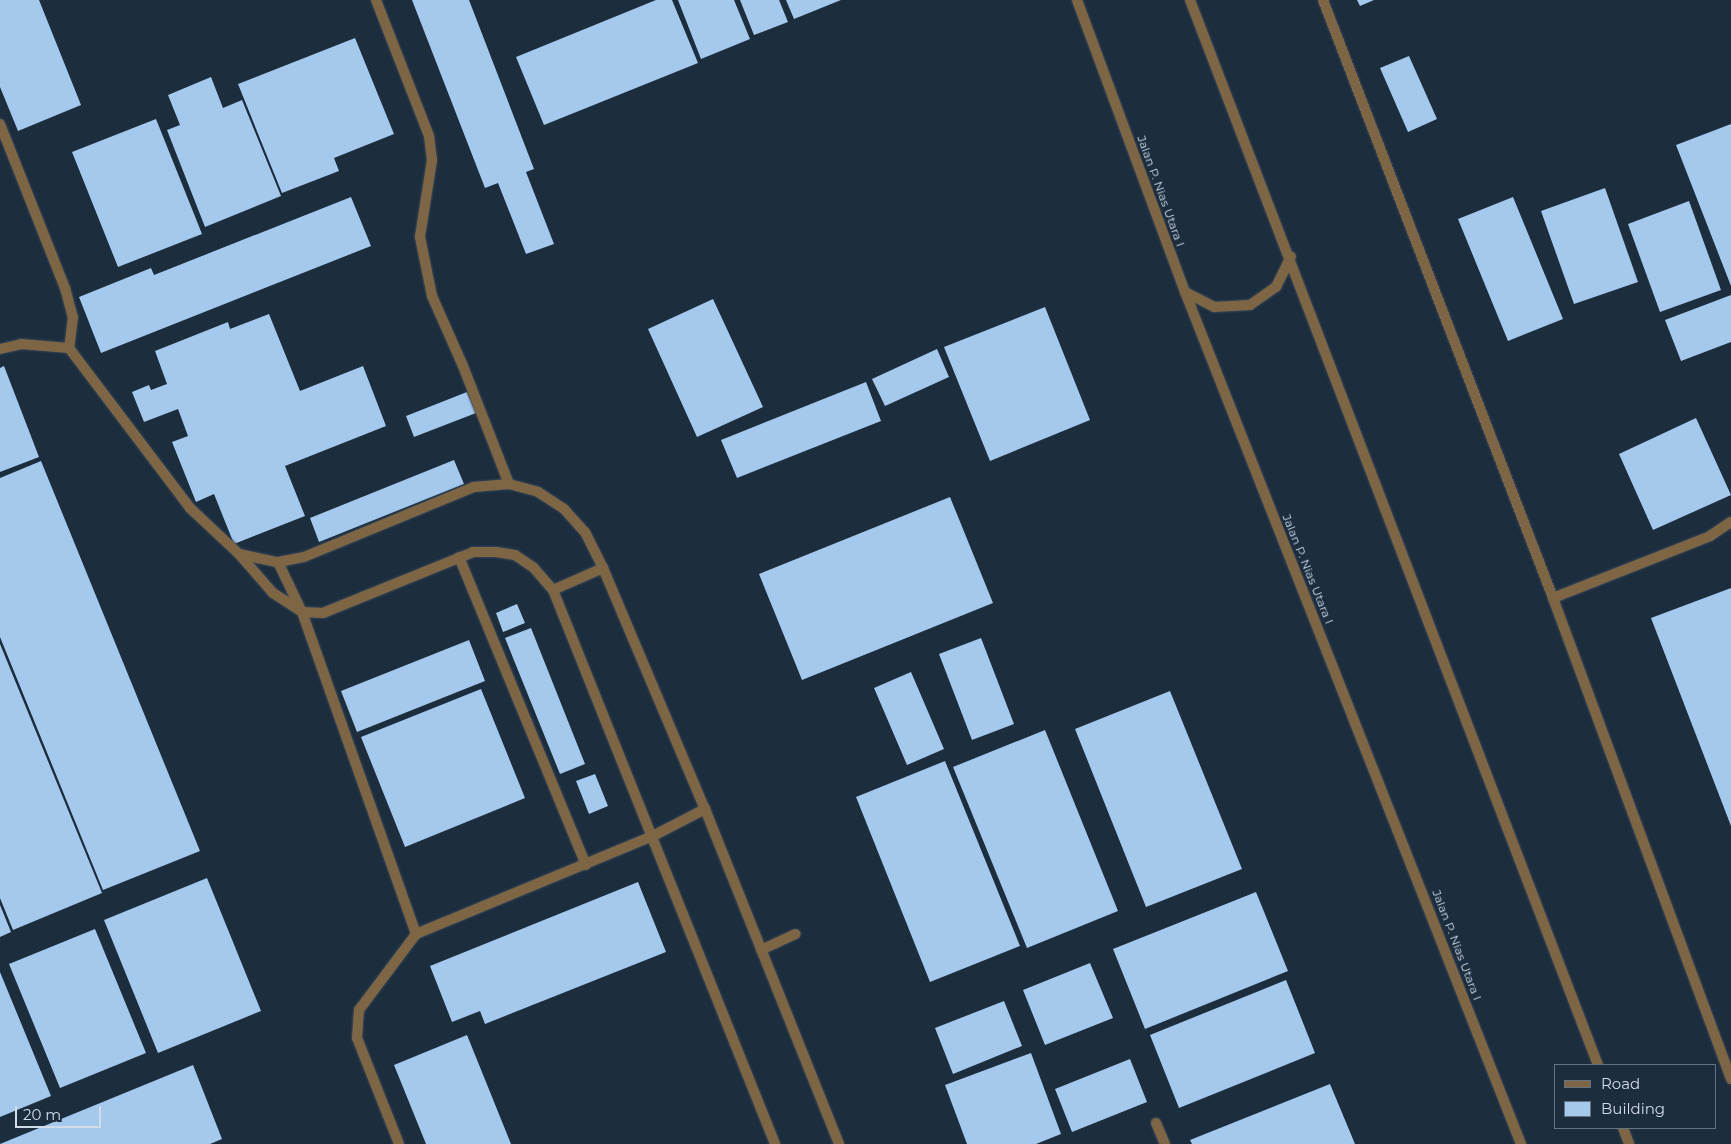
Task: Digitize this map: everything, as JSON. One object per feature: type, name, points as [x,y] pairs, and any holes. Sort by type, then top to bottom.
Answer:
[{"type":"street","points":[[376,0],[429,136],[432,160],[420,238],[430,288],[509,484]]},
{"type":"street","name":"Jalan P. Nias Utara I","points":[[1078,0],[1185,292],[1521,1144]]},
{"type":"street","points":[[1190,0],[1291,256],[1598,1064]]},
{"type":"street","points":[[1324,0],[1552,598],[1731,1078]]},
{"type":"street","points":[[0,124],[65,288],[73,317],[69,348],[190,508],[239,554],[273,593],[302,612],[323,612],[473,552],[514,555],[533,567],[553,590],[776,1144]]},
{"type":"street","points":[[1185,292],[1214,307],[1250,305],[1276,287],[1291,256]]},
{"type":"street","points":[[0,349],[21,344],[69,348]]},
{"type":"street","points":[[239,554],[278,562],[304,558],[474,487],[509,484],[538,492],[564,510],[585,532],[603,568],[705,809],[839,1144]]},
{"type":"street","points":[[1552,598],[1710,536],[1731,522]]},
{"type":"street","points":[[459,557],[586,865]]},
{"type":"street","points":[[278,562],[302,612],[416,934]]},
{"type":"street","points":[[553,590],[603,568]]},
{"type":"street","points":[[399,1144],[357,1038],[359,1010],[416,934],[586,865],[653,836],[705,809]]},
{"type":"street","points":[[761,950],[795,934]]},
{"type":"street","points":[[1156,1123],[1165,1144]]},
{"type":"street","points":[[1623,1129],[1629,1144]]},
{"type":"building","points":[[0,0],[39,0],[81,105],[18,131],[0,87]]},
{"type":"building","points":[[412,0],[469,0],[534,169],[526,172],[554,244],[526,254],[498,183],[485,188]]},
{"type":"building","points":[[656,0],[672,0],[698,63],[544,125],[516,57]]},
{"type":"building","points":[[678,0],[734,0],[750,39],[701,59]]},
{"type":"building","points":[[740,0],[779,0],[788,22],[754,35]]},
{"type":"building","points":[[786,0],[841,0],[794,19]]},
{"type":"building","points":[[1357,0],[1374,0],[1360,6]]},
{"type":"building","points":[[355,38],[394,134],[334,158],[339,171],[282,193],[238,84]]},
{"type":"building","points":[[1409,56],[1437,119],[1408,132],[1380,68]]},
{"type":"building","points":[[211,77],[223,108],[242,100],[281,196],[205,227],[167,130],[180,125],[168,95]]},
{"type":"building","points":[[156,119],[202,234],[118,267],[72,152]]},
{"type":"building","points":[[1731,124],[1731,286],[1676,145]]},
{"type":"building","points":[[1605,188],[1638,282],[1574,304],[1541,211]]},
{"type":"building","points":[[351,197],[371,246],[101,353],[79,297],[151,268],[154,275]]},
{"type":"building","points":[[1513,197],[1563,319],[1508,341],[1458,219]]},
{"type":"building","points":[[1689,201],[1721,290],[1660,312],[1628,224]]},
{"type":"building","points":[[1731,295],[1731,342],[1681,361],[1665,320]]},
{"type":"building","points":[[713,299],[763,407],[697,437],[648,329]]},
{"type":"building","points":[[1045,307],[1090,420],[990,461],[944,347]]},
{"type":"building","points":[[269,314],[300,391],[363,366],[386,426],[285,466],[305,516],[234,544],[214,494],[196,502],[172,442],[188,436],[178,409],[144,422],[132,392],[149,385],[151,390],[167,384],[155,351],[228,322],[230,329]]},
{"type":"building","points":[[937,349],[949,377],[885,406],[872,379]]},
{"type":"building","points":[[4,366],[39,457],[0,472],[0,368]]},
{"type":"building","points":[[866,382],[881,421],[737,478],[721,440]]},
{"type":"building","points":[[467,392],[476,413],[414,437],[406,416]]},
{"type":"building","points":[[1696,418],[1731,495],[1653,530],[1619,454]]},
{"type":"building","points":[[454,460],[464,484],[319,542],[310,518]]},
{"type":"building","points":[[41,461],[200,851],[103,890],[0,637],[0,478]]},
{"type":"building","points":[[950,497],[993,603],[802,680],[759,574]]},
{"type":"building","points":[[1731,588],[1731,826],[1651,618]]},
{"type":"building","points":[[517,604],[525,623],[503,632],[496,613]]},
{"type":"building","points":[[531,628],[585,764],[560,774],[505,638]]},
{"type":"building","points":[[981,638],[1014,724],[972,740],[939,654]]},
{"type":"building","points":[[469,640],[485,681],[357,732],[341,691]]},
{"type":"building","points":[[0,644],[102,893],[13,930],[0,898]]},
{"type":"building","points":[[911,672],[944,749],[907,765],[874,688]]},
{"type":"building","points":[[481,689],[525,798],[405,847],[361,737]]},
{"type":"building","points":[[1170,691],[1242,869],[1146,907],[1075,729]]},
{"type":"building","points":[[1045,730],[1118,911],[1027,948],[953,767]]},
{"type":"building","points":[[945,761],[1020,946],[930,982],[856,797]]},
{"type":"building","points":[[595,774],[608,806],[589,814],[576,781]]},
{"type":"building","points":[[207,878],[261,1011],[158,1053],[104,920]]},
{"type":"building","points":[[638,882],[666,952],[485,1024],[480,1011],[452,1022],[430,966]]},
{"type":"building","points":[[1256,892],[1288,971],[1145,1029],[1113,949]]},
{"type":"building","points":[[0,905],[11,932],[0,937]]},
{"type":"building","points":[[95,929],[146,1053],[60,1088],[9,964]]},
{"type":"building","points":[[1090,963],[1113,1018],[1045,1045],[1023,990]]},
{"type":"building","points":[[0,972],[51,1096],[0,1117]]},
{"type":"building","points":[[1286,980],[1315,1053],[1179,1108],[1150,1035]]},
{"type":"building","points":[[1004,1001],[1022,1046],[953,1074],[935,1028]]},
{"type":"building","points":[[467,1035],[511,1144],[426,1144],[394,1065]]},
{"type":"building","points":[[1031,1053],[1061,1134],[1036,1144],[967,1144],[945,1085]]},
{"type":"building","points":[[1130,1059],[1147,1102],[1072,1132],[1055,1089]]},
{"type":"building","points":[[193,1065],[222,1139],[210,1144],[0,1144]]},
{"type":"building","points":[[1330,1084],[1355,1144],[1192,1144],[1190,1140]]}]
